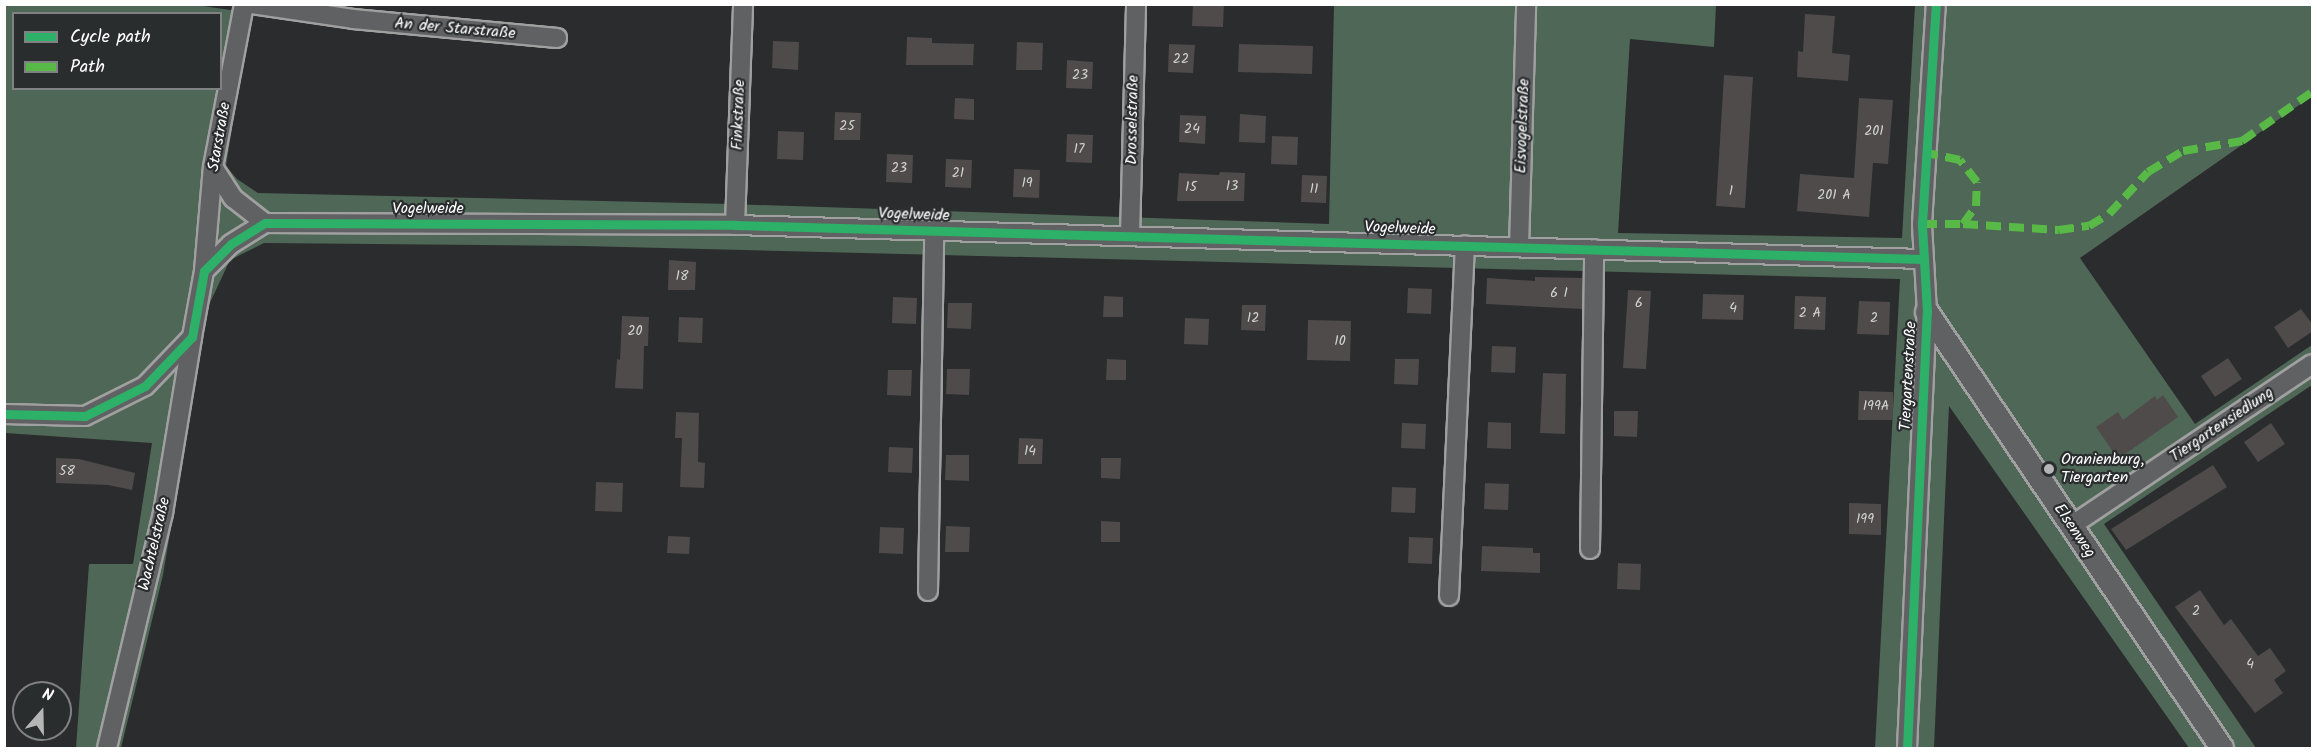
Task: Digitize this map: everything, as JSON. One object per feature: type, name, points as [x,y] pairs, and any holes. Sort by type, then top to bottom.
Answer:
[{"type":"street","name":"Starstraße","points":[[204,271],[213,167],[244,4]]},
{"type":"street","name":"An der Starstraße","points":[[252,4],[353,12],[557,38]]},
{"type":"street","name":"Finkstraße","points":[[735,225],[743,4]]},
{"type":"street","name":"Drosselstraße","points":[[1130,236],[1136,4]]},
{"type":"street","name":"Eisvogelstraße","points":[[1519,247],[1526,4]]},
{"type":"street","name":"Tiergartenstraße","points":[[1907,748],[1927,312],[1922,224],[1936,4]]},
{"type":"street","points":[[4,414],[85,416],[146,386],[192,337],[204,271],[231,244],[265,223],[233,198],[213,167]]},
{"type":"street","name":"Vogelweide","points":[[265,223],[735,225],[1923,259]]},
{"type":"street","name":"Vogelweide","points":[[928,591],[934,231]]},
{"type":"street","points":[[1449,596],[1465,245]]},
{"type":"street","points":[[1590,549],[1594,249]]},
{"type":"street","name":"Elsenweg","points":[[1927,312],[2223,748]]},
{"type":"street","name":"Wachtelstraße","points":[[106,748],[163,513],[192,337]]},
{"type":"street","name":"Tiergartensiedlung","points":[[2071,526],[2313,364]]},
{"type":"green space","points":[[190,4],[250,13],[226,166],[237,179],[258,193],[730,204],[1329,224],[1334,5],[1716,5],[1714,47],[1630,39],[1618,233],[1902,238],[1915,5],[2312,5],[2312,96],[2080,258],[2195,424],[2312,345],[2312,385],[2104,524],[2256,748],[2189,748],[1949,406],[1934,748],[1875,748],[1900,279],[583,246],[264,243],[230,260],[207,309],[163,575],[121,748],[76,748],[89,564],[133,564],[152,443],[5,433],[4,5]]},
{"type":"building","points":[[1193,4],[1224,4],[1223,27],[1192,26]]},
{"type":"building","points":[[1805,14],[1835,16],[1832,53],[1850,55],[1848,81],[1797,77],[1798,51],[1803,52]]},
{"type":"building","points":[[907,37],[932,38],[932,43],[974,44],[973,65],[906,65]]},
{"type":"building","points":[[773,41],[799,42],[798,70],[772,68]]},
{"type":"building","points":[[1017,42],[1043,43],[1042,70],[1016,70]]},
{"type":"building","points":[[1169,44],[1195,45],[1193,73],[1168,72]]},
{"type":"building","points":[[1239,44],[1313,46],[1312,74],[1238,72]]},
{"type":"building","points":[[1067,60],[1093,62],[1092,89],[1066,88]]},
{"type":"building","points":[[1724,75],[1753,77],[1745,208],[1716,206]]},
{"type":"building","points":[[955,98],[974,99],[974,120],[954,119]]},
{"type":"building","points":[[1859,98],[1893,100],[1888,164],[1873,163],[1869,217],[1797,211],[1800,174],[1854,178]]},
{"type":"building","points":[[835,112],[861,113],[860,140],[834,140]]},
{"type":"building","points":[[1240,114],[1266,116],[1265,143],[1239,142]]},
{"type":"building","points":[[1180,115],[1206,116],[1205,144],[1179,142]]},
{"type":"building","points":[[778,131],[804,132],[803,160],[777,159]]},
{"type":"building","points":[[1067,134],[1093,135],[1092,163],[1066,162]]},
{"type":"building","points":[[1272,136],[1298,137],[1297,165],[1271,164]]},
{"type":"building","points":[[887,154],[913,155],[912,183],[886,182]]},
{"type":"building","points":[[946,159],[972,160],[971,188],[945,187]]},
{"type":"building","points":[[1014,169],[1040,170],[1039,198],[1013,197]]},
{"type":"building","points":[[1220,172],[1245,173],[1244,201],[1177,201],[1179,173],[1219,175]]},
{"type":"building","points":[[1302,175],[1327,176],[1326,203],[1301,202]]},
{"type":"building","points":[[669,260],[696,262],[695,290],[668,290]]},
{"type":"building","points":[[1535,277],[1582,278],[1582,309],[1486,304],[1487,278],[1535,281]]},
{"type":"building","points":[[1408,288],[1432,289],[1431,314],[1407,313]]},
{"type":"building","points":[[1628,290],[1651,291],[1646,369],[1623,368]]},
{"type":"building","points":[[1703,294],[1744,295],[1743,320],[1702,319]]},
{"type":"building","points":[[1104,296],[1123,297],[1123,317],[1103,317]]},
{"type":"building","points":[[1795,296],[1826,297],[1825,330],[1794,329]]},
{"type":"building","points":[[893,297],[917,298],[916,324],[892,323]]},
{"type":"building","points":[[1859,301],[1890,302],[1889,335],[1857,334]]},
{"type":"building","points":[[948,303],[972,303],[971,329],[947,328]]},
{"type":"building","points":[[1242,305],[1266,305],[1265,331],[1241,330]]},
{"type":"building","points":[[2301,309],[2313,325],[2313,331],[2288,348],[2274,327]]},
{"type":"building","points":[[622,316],[649,317],[648,346],[644,346],[643,389],[615,388],[617,359],[620,360]]},
{"type":"building","points":[[679,317],[703,318],[702,343],[678,342]]},
{"type":"building","points":[[1185,318],[1209,319],[1208,345],[1184,344]]},
{"type":"building","points":[[1308,320],[1351,321],[1350,361],[1307,360]]},
{"type":"building","points":[[1492,346],[1516,347],[1515,373],[1491,372]]},
{"type":"building","points":[[2228,358],[2242,379],[2215,397],[2201,376]]},
{"type":"building","points":[[1107,359],[1126,360],[1126,380],[1106,380]]},
{"type":"building","points":[[1395,359],[1419,359],[1418,385],[1394,384]]},
{"type":"building","points":[[947,369],[970,369],[969,395],[946,394]]},
{"type":"building","points":[[888,370],[912,370],[911,396],[887,395]]},
{"type":"building","points":[[1543,373],[1566,374],[1565,434],[1540,433]]},
{"type":"building","points":[[1859,391],[1893,392],[1893,420],[1858,420]]},
{"type":"building","points":[[2163,395],[2178,417],[2118,459],[2096,427],[2118,412],[2123,420],[2155,396],[2157,400]]},
{"type":"building","points":[[1614,411],[1638,411],[1637,437],[1614,436]]},
{"type":"building","points":[[676,412],[699,413],[698,462],[705,463],[704,488],[680,487],[682,438],[675,438]]},
{"type":"building","points":[[1488,422],[1511,423],[1511,449],[1487,448]]},
{"type":"building","points":[[1402,423],[1426,424],[1425,449],[1401,448]]},
{"type":"building","points":[[2271,423],[2285,444],[2258,462],[2244,442]]},
{"type":"building","points":[[1019,438],[1043,439],[1042,464],[1018,464]]},
{"type":"building","points":[[889,447],[913,448],[912,473],[888,472]]},
{"type":"building","points":[[946,455],[969,455],[969,481],[945,480]]},
{"type":"building","points":[[56,458],[79,459],[135,473],[132,490],[108,485],[56,483]]},
{"type":"building","points":[[1101,458],[1121,458],[1120,479],[1101,478]]},
{"type":"building","points":[[2213,465],[2227,487],[2126,550],[2111,529]]},
{"type":"building","points":[[596,482],[623,483],[622,512],[595,511]]},
{"type":"building","points":[[1485,483],[1509,484],[1508,510],[1484,509]]},
{"type":"building","points":[[1392,487],[1416,488],[1415,513],[1391,512]]},
{"type":"building","points":[[1849,503],[1881,504],[1881,535],[1849,534]]},
{"type":"building","points":[[1101,521],[1120,522],[1120,542],[1101,542]]},
{"type":"building","points":[[946,526],[970,527],[969,552],[945,552]]},
{"type":"building","points":[[880,527],[904,528],[903,554],[879,553]]},
{"type":"building","points":[[668,536],[690,537],[689,554],[667,553]]},
{"type":"building","points":[[1409,537],[1433,538],[1432,564],[1408,563]]},
{"type":"building","points":[[1482,546],[1533,548],[1533,553],[1540,553],[1540,573],[1481,571]]},
{"type":"building","points":[[1618,563],[1641,564],[1640,590],[1617,589]]},
{"type":"building","points":[[2200,590],[2224,625],[2231,619],[2258,656],[2270,648],[2286,671],[2274,680],[2283,693],[2255,713],[2175,607]]},
{"type":"marked path","points":[[1963,224],[2059,230],[2089,226],[2109,214],[2148,172],[2183,151],[2242,141],[2312,92]]},
{"type":"marked path","points":[[1922,224],[1963,224],[1976,206],[1977,182],[1960,160],[1926,153]]},
{"type":"cycle path","points":[[1907,748],[1927,312],[1922,224],[1936,4]]},
{"type":"cycle path","points":[[4,414],[85,416],[145,386],[192,337],[204,271],[231,244],[265,223],[735,225],[1923,259]]},
{"type":"place","name":"Oranienburg, Tiergarten","points":[[2049,469]]}]
